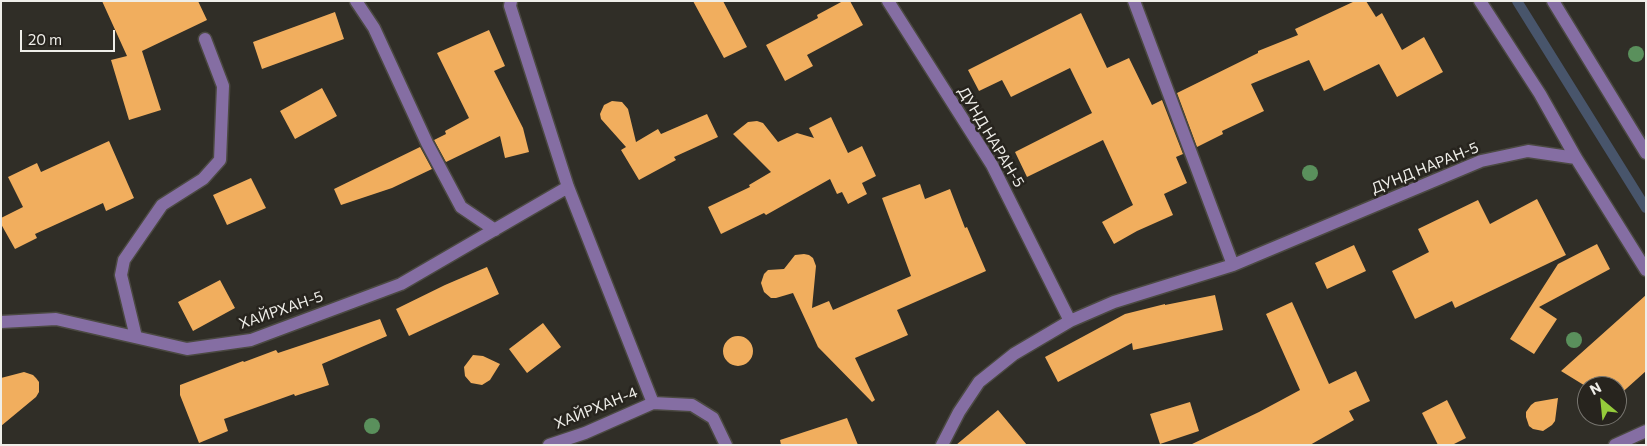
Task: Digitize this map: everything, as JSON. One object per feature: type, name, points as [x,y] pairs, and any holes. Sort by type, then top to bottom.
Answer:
[{"type":"street","points":[[356,1],[374,28],[427,143],[461,207],[495,230]]},
{"type":"street","points":[[511,1],[510,6],[568,187],[653,403]]},
{"type":"street","name":"ДУНД НАРАН-5","points":[[888,1],[992,165],[1070,321]]},
{"type":"street","points":[[1134,1],[1233,265]]},
{"type":"street","points":[[1480,1],[1540,94],[1576,158],[1646,270]]},
{"type":"street","points":[[1553,1],[1646,153]]},
{"type":"street","points":[[136,337],[121,275],[124,260],[162,205],[203,179],[220,160],[223,86],[205,39]]},
{"type":"street","name":"ДУНД НАРАН-5","points":[[942,445],[959,412],[979,382],[1014,354],[1070,321],[1114,302],[1233,265],[1480,161],[1528,151],[1576,158]]},
{"type":"street","name":"ХАЙРХАН-5","points":[[1,322],[56,319],[187,349],[251,340],[401,284],[568,187]]},
{"type":"street","name":"ХАЙРХАН-4","points":[[549,445],[653,403],[692,405],[712,418],[726,445]]},
{"type":"street","points":[[1615,445],[1646,431]]},
{"type":"building","points":[[102,1],[198,1],[207,20],[142,51],[161,110],[129,120],[111,60],[127,56]]},
{"type":"building","points":[[693,1],[723,1],[747,47],[724,58]]},
{"type":"building","points":[[843,1],[850,1],[863,25],[807,55],[813,66],[785,81],[766,45],[818,18],[817,15]]},
{"type":"building","points":[[1355,1],[1366,1],[1376,17],[1382,13],[1402,50],[1424,37],[1443,72],[1397,97],[1379,64],[1324,91],[1309,60],[1251,84],[1264,111],[1222,131],[1223,134],[1197,147],[1177,93],[1258,53],[1258,51],[1298,35],[1295,29]]},
{"type":"building","points":[[335,12],[344,39],[262,69],[253,42]]},
{"type":"building","points":[[1081,13],[1107,68],[1129,58],[1152,105],[1162,100],[1183,154],[1176,157],[1187,183],[1164,194],[1173,215],[1137,231],[1114,244],[1102,222],[1133,205],[1103,140],[1027,177],[1015,152],[1092,113],[1070,68],[1011,97],[1002,80],[979,91],[968,70]]},
{"type":"building","points":[[489,30],[505,66],[494,71],[523,128],[529,152],[505,158],[500,136],[446,162],[434,140],[446,134],[445,131],[469,118],[437,53]]},
{"type":"building","points":[[322,88],[337,116],[295,139],[280,111]]},
{"type":"building","points":[[612,101],[622,102],[628,109],[636,142],[658,129],[661,134],[707,114],[718,137],[674,157],[676,160],[639,180],[621,150],[626,147],[601,119],[600,114],[604,105]]},
{"type":"building","points":[[831,117],[848,153],[862,146],[876,176],[862,183],[867,194],[848,204],[842,192],[837,194],[830,179],[766,215],[764,213],[721,234],[708,207],[750,187],[749,185],[771,172],[733,134],[748,122],[757,121],[763,123],[778,142],[797,133],[814,138],[809,128]]},
{"type":"building","points":[[109,141],[134,198],[106,211],[103,203],[35,234],[37,238],[15,249],[1,224],[1,218],[23,207],[8,177],[37,163],[41,172]]},
{"type":"building","points":[[420,147],[432,169],[392,188],[341,205],[334,189]]},
{"type":"building","points":[[251,178],[266,208],[227,225],[213,195]]},
{"type":"building","points":[[920,184],[925,199],[950,189],[965,228],[967,227],[986,271],[897,310],[908,335],[855,358],[875,400],[872,402],[818,347],[793,293],[771,298],[764,292],[761,283],[764,274],[768,270],[784,269],[795,255],[809,255],[813,258],[816,266],[812,308],[829,301],[833,310],[911,276],[882,198]]},
{"type":"building","points":[[1537,199],[1566,255],[1455,308],[1452,301],[1415,319],[1392,271],[1429,252],[1418,229],[1478,200],[1490,224]]},
{"type":"building","points":[[1597,244],[1610,269],[1539,307],[1557,319],[1534,354],[1510,339],[1558,264]]},
{"type":"building","points":[[1354,245],[1366,271],[1327,289],[1315,263]]},
{"type":"building","points":[[487,267],[499,294],[409,336],[396,309]]},
{"type":"building","points":[[220,280],[235,308],[193,331],[178,302]]},
{"type":"building","points":[[1215,295],[1223,330],[1133,350],[1132,343],[1058,382],[1045,357],[1125,314],[1165,304]]},
{"type":"building","points":[[1646,295],[1646,371],[1627,388],[1627,376],[1577,376],[1577,381],[1561,371]]},
{"type":"building","points":[[1292,302],[1329,384],[1356,371],[1370,401],[1349,411],[1354,420],[1310,445],[1190,445],[1300,390],[1266,314]]},
{"type":"building","points":[[380,319],[387,336],[322,364],[329,385],[295,396],[294,394],[224,419],[228,431],[199,443],[180,395],[180,385],[276,350],[278,353]]},
{"type":"building","points":[[543,323],[561,347],[527,373],[509,349]]},
{"type":"building","points":[[738,336],[744,337],[752,345],[752,357],[744,365],[738,366],[732,365],[724,357],[723,351],[724,345],[732,337]]},
{"type":"building","points":[[473,355],[483,356],[500,364],[490,380],[482,385],[471,383],[465,376],[464,367]]},
{"type":"building","points":[[24,372],[33,375],[39,382],[39,392],[36,397],[1,426],[1,378]]},
{"type":"building","points":[[1558,398],[1555,421],[1552,425],[1543,431],[1529,426],[1526,412],[1531,405],[1535,402]]},
{"type":"building","points":[[1447,400],[1466,438],[1452,445],[1438,445],[1422,413]]},
{"type":"building","points":[[1190,402],[1199,431],[1160,444],[1150,414]]},
{"type":"building","points":[[998,410],[1027,445],[956,445]]},
{"type":"building","points":[[847,418],[858,445],[781,445],[780,440]]},
{"type":"waterway","points":[[1517,1],[1646,208]]}]
